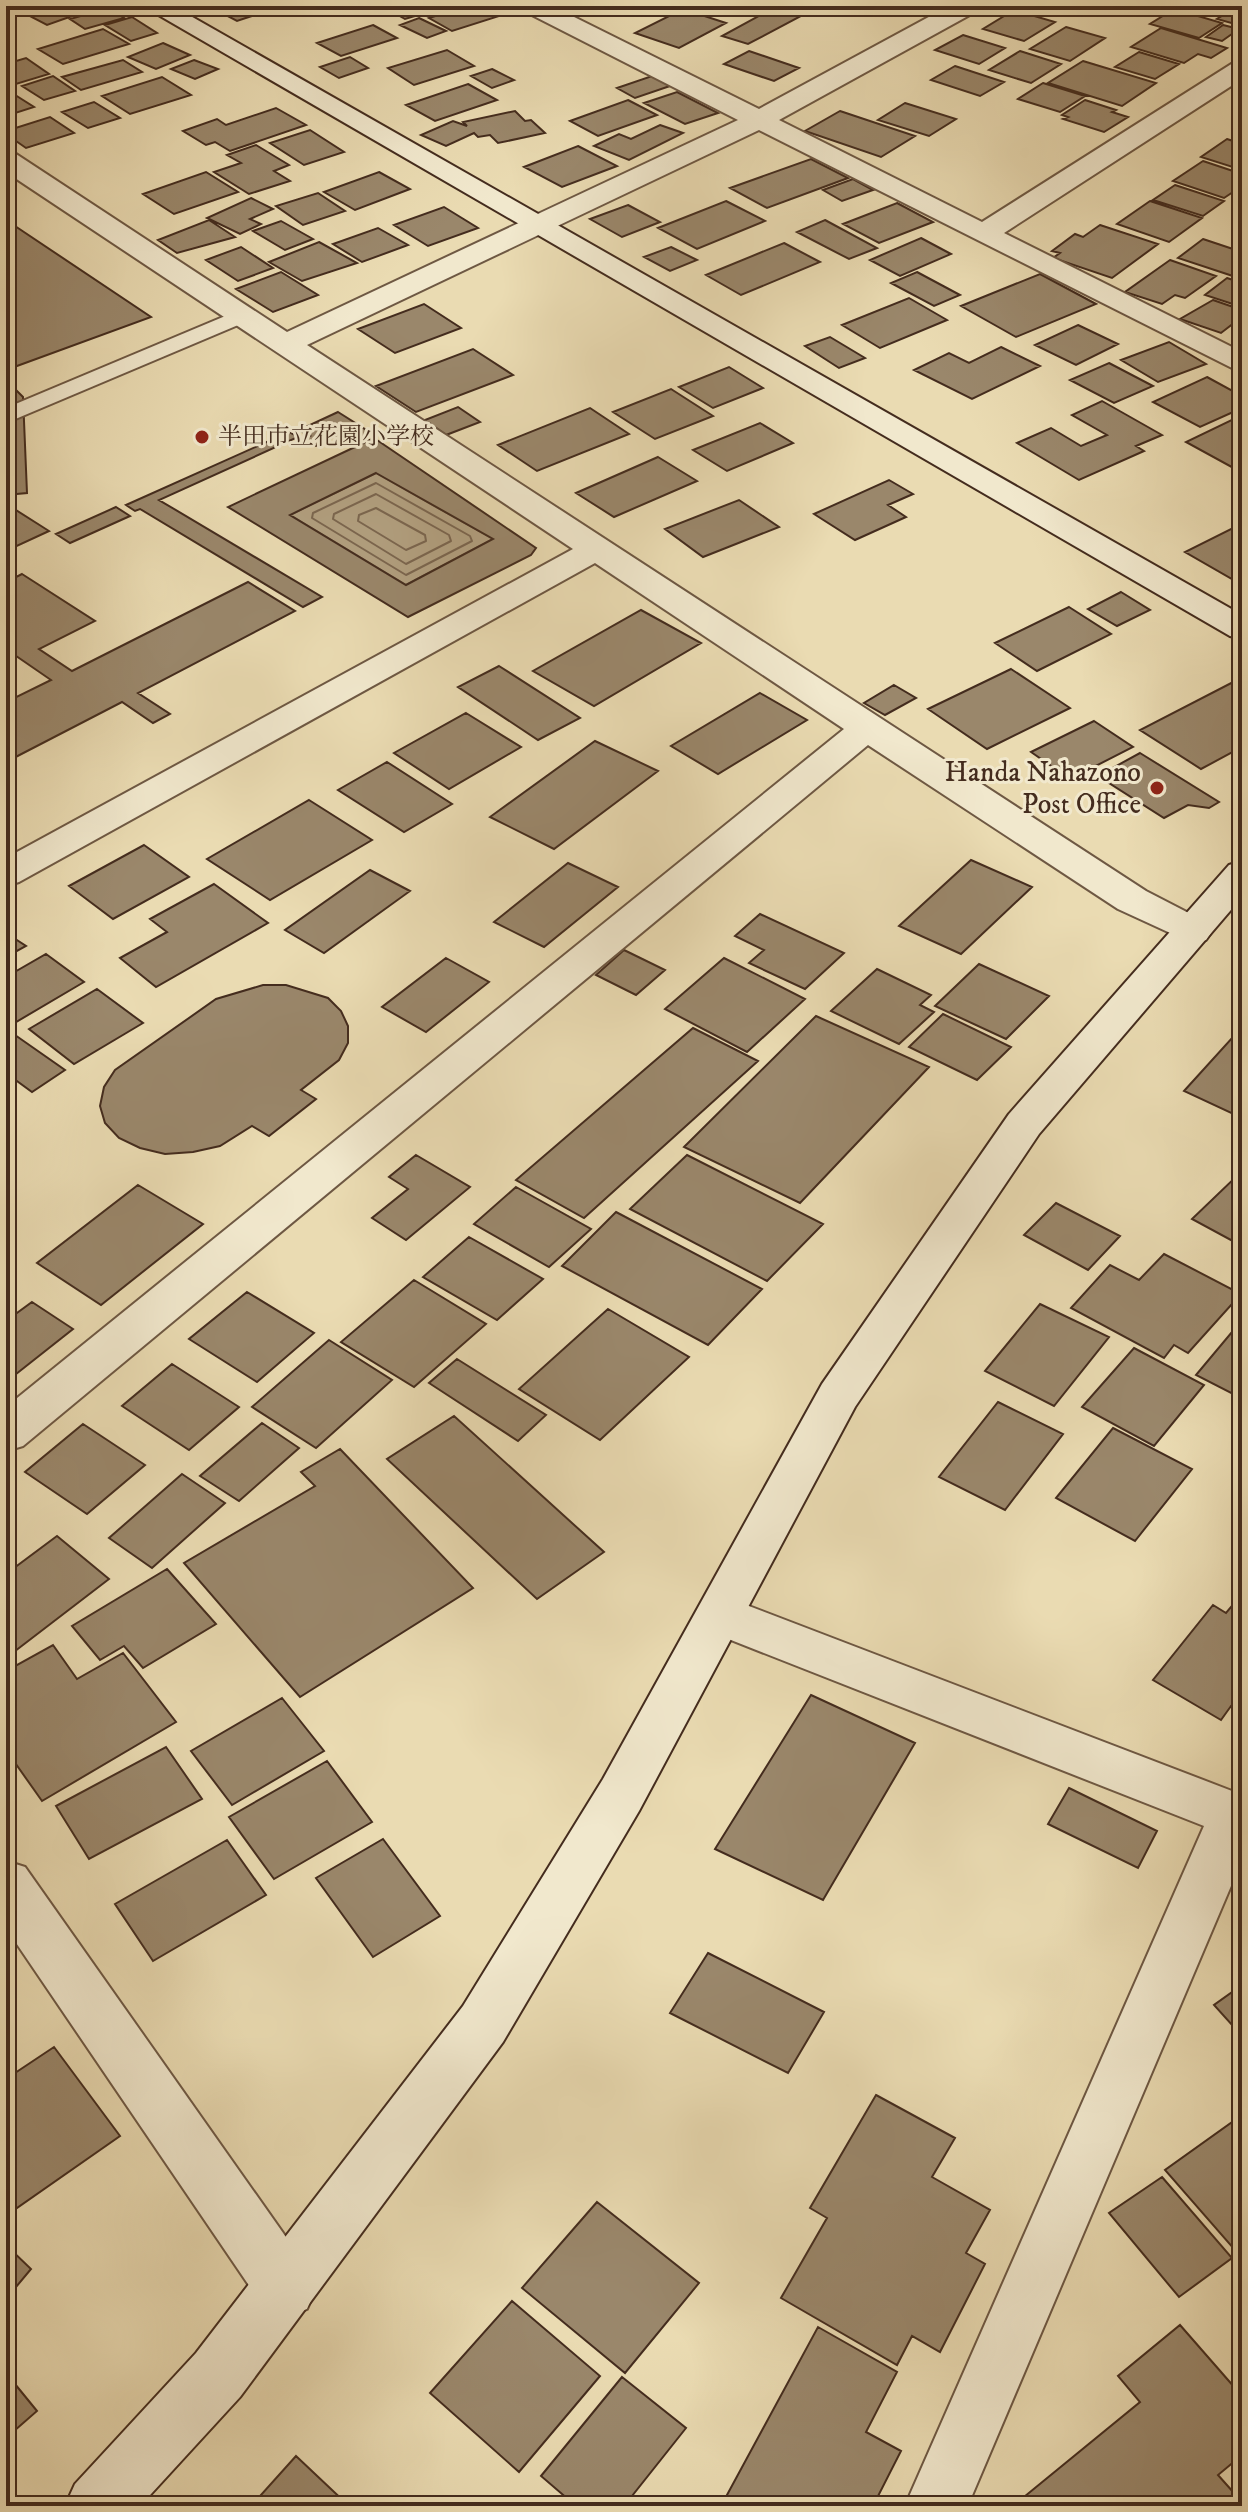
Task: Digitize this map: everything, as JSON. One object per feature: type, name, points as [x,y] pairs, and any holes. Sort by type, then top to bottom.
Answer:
[{"type":"street","points":[[155,6],[533,226],[1242,629]]},
{"type":"street","points":[[533,6],[581,18],[759,120],[1239,359]]},
{"type":"street","points":[[286,344],[759,120],[968,6]]},
{"type":"street","points":[[984,233],[1242,68]]},
{"type":"street","points":[[6,160],[867,728],[1132,900],[1192,931]]},
{"type":"street","points":[[6,874],[595,550]]},
{"type":"street","points":[[6,1433],[867,728]]},
{"type":"street","points":[[97,2506],[218,2375],[483,2024],[621,1795],[838,1396],[1024,1124],[1242,873]]},
{"type":"street","points":[[720,1615],[1239,1812],[939,2499],[943,2506]]},
{"type":"street","points":[[6,1884],[286,2288]]},
{"type":"lane","points":[[6,416],[242,315]]},
{"type":"water","points":[[376,473],[493,539],[406,585],[290,515]]},
{"type":"building","points":[[34,6],[86,6],[92,9],[47,25],[20,11]]},
{"type":"building","points":[[222,6],[279,7],[237,21],[214,9]]},
{"type":"building","points":[[382,6],[449,6],[405,19]]},
{"type":"building","points":[[467,6],[510,6],[518,10],[452,31],[429,18]]},
{"type":"building","points":[[1175,6],[1222,6],[1207,15]]},
{"type":"building","points":[[1242,6],[1242,26],[1217,19]]},
{"type":"building","points":[[775,7],[801,16],[748,44],[722,36]]},
{"type":"building","points":[[109,8],[124,18],[85,29],[70,19]]},
{"type":"building","points":[[683,9],[726,23],[679,48],[635,33]]},
{"type":"building","points":[[1174,9],[1222,23],[1199,38],[1150,24]]},
{"type":"building","points":[[1014,10],[1055,22],[1024,41],[983,29]]},
{"type":"building","points":[[132,17],[157,33],[131,41],[105,25]]},
{"type":"building","points":[[419,18],[446,31],[427,38],[400,25]]},
{"type":"building","points":[[373,25],[397,38],[341,56],[317,43]]},
{"type":"building","points":[[1223,25],[1239,29],[1222,41],[1206,37]]},
{"type":"building","points":[[1066,27],[1105,38],[1070,61],[1030,49]]},
{"type":"building","points":[[1161,28],[1227,48],[1211,58],[1198,54],[1184,63],[1131,47]]},
{"type":"building","points":[[103,29],[129,44],[63,64],[38,49]]},
{"type":"building","points":[[963,35],[1005,48],[979,64],[935,50]]},
{"type":"building","points":[[163,43],[190,55],[156,69],[128,57]]},
{"type":"building","points":[[447,50],[474,66],[414,85],[388,68]]},
{"type":"building","points":[[749,51],[799,68],[774,81],[724,64]]},
{"type":"building","points":[[1020,51],[1061,64],[1031,83],[989,70]]},
{"type":"building","points":[[1139,52],[1179,64],[1155,79],[1115,67]]},
{"type":"building","points":[[350,57],[368,68],[339,78],[320,67]]},
{"type":"building","points":[[26,58],[49,74],[6,87],[6,64]]},
{"type":"building","points":[[123,60],[142,72],[81,90],[62,77]]},
{"type":"building","points":[[194,60],[218,69],[195,79],[171,69]]},
{"type":"building","points":[[1083,61],[1156,83],[1122,106],[1048,83]]},
{"type":"building","points":[[955,66],[1004,82],[980,96],[931,80]]},
{"type":"building","points":[[492,69],[514,80],[492,88],[471,76]]},
{"type":"building","points":[[53,76],[75,91],[44,100],[22,86]]},
{"type":"building","points":[[652,76],[670,86],[635,98],[617,88]]},
{"type":"building","points":[[162,77],[191,95],[130,114],[102,96]]},
{"type":"building","points":[[1043,83],[1085,96],[1060,112],[1018,99]]},
{"type":"building","points":[[468,84],[497,100],[435,121],[406,105]]},
{"type":"building","points":[[677,92],[718,113],[685,124],[644,103]]},
{"type":"building","points":[[12,93],[34,107],[6,116],[6,95]]},
{"type":"building","points":[[628,100],[657,115],[598,136],[570,121]]},
{"type":"building","points":[[1085,100],[1128,117],[1104,132],[1063,119],[1068,117],[1062,115]]},
{"type":"building","points":[[94,102],[120,118],[88,128],[62,112]]},
{"type":"building","points":[[905,103],[956,119],[929,136],[878,120]]},
{"type":"building","points":[[276,108],[306,125],[230,151],[215,142],[206,145],[183,131],[217,119],[226,125]]},
{"type":"building","points":[[515,111],[545,133],[498,143],[490,135],[478,137],[474,133],[446,146],[421,135],[453,121],[467,126],[463,122]]},
{"type":"building","points":[[840,111],[915,136],[881,157],[805,131]]},
{"type":"building","points":[[50,117],[74,133],[26,148],[6,134],[6,131]]},
{"type":"building","points":[[660,125],[683,133],[629,160],[594,146],[619,134],[631,139]]},
{"type":"building","points":[[310,130],[344,152],[304,165],[270,143]]},
{"type":"building","points":[[1227,139],[1242,144],[1242,170],[1201,157]]},
{"type":"building","points":[[256,145],[289,165],[274,171],[290,181],[249,194],[214,172],[241,163],[227,155]]},
{"type":"building","points":[[578,146],[617,166],[562,187],[524,167]]},
{"type":"building","points":[[811,159],[848,178],[767,208],[730,188]]},
{"type":"building","points":[[1203,161],[1242,174],[1242,186],[1224,198],[1173,181]]},
{"type":"building","points":[[206,172],[238,192],[174,214],[143,194]]},
{"type":"building","points":[[379,172],[410,189],[355,210],[324,192]]},
{"type":"building","points":[[853,179],[873,190],[842,201],[823,190]]},
{"type":"building","points":[[1175,185],[1224,201],[1203,216],[1153,200]]},
{"type":"building","points":[[318,193],[345,211],[303,225],[276,206]]},
{"type":"building","points":[[251,198],[273,209],[250,219],[261,224],[240,234],[207,218]]},
{"type":"building","points":[[726,201],[765,221],[697,249],[658,228]]},
{"type":"building","points":[[1150,201],[1202,218],[1169,242],[1117,224]]},
{"type":"building","points":[[897,203],[933,222],[879,243],[843,224]]},
{"type":"building","points":[[628,205],[660,222],[622,237],[590,219]]},
{"type":"building","points":[[444,207],[478,228],[428,246],[394,225]]},
{"type":"building","points":[[6,220],[151,317],[6,370]]},
{"type":"building","points":[[209,220],[235,237],[177,253],[158,240]]},
{"type":"building","points":[[825,220],[877,248],[849,259],[797,232]]},
{"type":"building","points":[[281,221],[313,239],[285,250],[253,231]]},
{"type":"building","points":[[1100,225],[1158,244],[1112,278],[1053,258],[1060,253],[1052,251],[1075,234],[1083,237]]},
{"type":"building","points":[[378,228],[408,245],[362,262],[333,244]]},
{"type":"building","points":[[921,238],[951,254],[900,276],[870,260]]},
{"type":"building","points":[[1203,239],[1242,252],[1242,279],[1178,258]]},
{"type":"building","points":[[319,242],[357,263],[302,281],[269,262]]},
{"type":"building","points":[[784,243],[820,262],[741,295],[706,275]]},
{"type":"building","points":[[241,247],[273,268],[238,281],[206,260]]},
{"type":"building","points":[[671,247],[697,260],[670,271],[644,257]]},
{"type":"building","points":[[1170,260],[1216,276],[1185,298],[1175,295],[1162,304],[1125,292]]},
{"type":"building","points":[[281,272],[318,295],[273,312],[236,289]]},
{"type":"building","points":[[917,272],[960,295],[934,306],[891,283]]},
{"type":"building","points":[[1040,274],[1096,304],[1016,337],[961,306]]},
{"type":"building","points":[[1227,278],[1242,283],[1242,307],[1205,295]]},
{"type":"building","points":[[909,298],[947,320],[880,348],[842,325]]},
{"type":"building","points":[[1213,300],[1242,310],[1242,326],[1234,323],[1221,333],[1180,319]]},
{"type":"building","points":[[424,304],[461,328],[395,353],[358,329]]},
{"type":"building","points":[[1078,325],[1118,344],[1076,365],[1035,345]]},
{"type":"building","points":[[830,337],[865,358],[839,368],[805,346]]},
{"type":"building","points":[[1169,342],[1206,364],[1158,382],[1121,360]]},
{"type":"building","points":[[1001,347],[1040,366],[972,399],[914,370],[949,353],[969,363]]},
{"type":"building","points":[[473,349],[513,375],[416,412],[376,386]]},
{"type":"building","points":[[1109,363],[1153,386],[1114,403],[1070,380]]},
{"type":"building","points":[[729,367],[763,388],[713,408],[679,387]]},
{"type":"building","points":[[1207,377],[1242,396],[1242,408],[1200,427],[1153,402]]},
{"type":"building","points":[[6,380],[23,397],[27,493],[6,495]]},
{"type":"building","points":[[671,389],[713,416],[655,439],[613,412]]},
{"type":"building","points":[[1102,401],[1162,435],[1136,446],[1144,451],[1079,480],[1017,443],[1051,428],[1081,446],[1107,435],[1072,415]]},
{"type":"building","points":[[458,407],[480,422],[446,435],[425,420]]},
{"type":"building","points":[[590,408],[629,434],[537,471],[498,445]]},
{"type":"building","points":[[338,412],[371,433],[357,440],[341,433],[316,446],[301,440],[310,436],[299,430]]},
{"type":"building","points":[[1242,415],[1242,469],[1239,471],[1186,442]]},
{"type":"building","points":[[760,423],[793,443],[727,471],[693,450]]},
{"type":"building","points":[[289,432],[298,437],[159,500],[322,597],[303,607],[140,509],[135,511],[126,505]]},
{"type":"building","points":[[374,438],[536,548],[531,555],[408,617],[228,507]],"holes":[[[376,473],[493,539],[406,585],[290,515]]]},
{"type":"building","points":[[658,457],[697,481],[614,517],[576,493]]},
{"type":"building","points":[[889,480],[913,494],[888,505],[906,517],[855,540],[814,514]]},
{"type":"building","points":[[739,500],[779,527],[703,557],[665,529]]},
{"type":"building","points":[[8,505],[49,531],[6,551]]},
{"type":"building","points":[[116,507],[130,516],[70,543],[56,534]]},
{"type":"building","points":[[1239,525],[1242,573],[1232,579],[1185,552]]},
{"type":"building","points":[[22,574],[95,621],[39,649],[72,671],[248,582],[295,611],[138,693],[170,714],[153,723],[122,702],[6,762],[6,702],[51,680],[6,649],[6,582]]},
{"type":"building","points":[[1121,592],[1150,610],[1117,626],[1088,609]]},
{"type":"building","points":[[1069,607],[1111,634],[1037,671],[995,643]]},
{"type":"building","points":[[641,610],[701,643],[594,706],[533,671]]},
{"type":"building","points":[[499,666],[580,718],[538,740],[458,687]]},
{"type":"building","points":[[1011,669],[1070,708],[987,749],[928,709]]},
{"type":"building","points":[[1241,678],[1242,747],[1201,769],[1140,730]]},
{"type":"building","points":[[894,685],[916,698],[885,715],[864,703]]},
{"type":"building","points":[[760,693],[807,720],[718,774],[671,746]]},
{"type":"building","points":[[466,713],[521,747],[449,789],[394,753]]},
{"type":"building","points":[[1094,721],[1133,747],[1070,779],[1031,752]]},
{"type":"building","points":[[595,741],[658,771],[554,849],[490,817]]},
{"type":"building","points":[[1140,753],[1219,802],[1209,808],[1188,805],[1164,818],[1098,776]]},
{"type":"building","points":[[387,762],[452,804],[404,832],[338,790]]},
{"type":"building","points":[[309,800],[372,840],[270,900],[207,859]]},
{"type":"building","points":[[144,845],[189,877],[113,919],[69,886]]},
{"type":"building","points":[[971,860],[1032,887],[961,954],[899,926]]},
{"type":"building","points":[[568,863],[618,887],[544,947],[494,922]]},
{"type":"building","points":[[370,870],[410,891],[324,953],[285,930]]},
{"type":"building","points":[[214,884],[268,923],[156,987],[120,958],[167,932],[150,919]]},
{"type":"building","points":[[760,914],[844,953],[805,989],[749,963],[764,950],[735,936]]},
{"type":"building","points":[[6,933],[26,946],[6,957]]},
{"type":"building","points":[[624,950],[665,970],[636,995],[596,975]]},
{"type":"building","points":[[46,954],[84,982],[6,1028],[6,977]]},
{"type":"building","points":[[446,958],[489,982],[426,1032],[382,1007]]},
{"type":"building","points":[[724,958],[805,999],[747,1052],[665,1009]]},
{"type":"building","points":[[979,964],[1049,996],[1006,1039],[935,1006]]},
{"type":"building","points":[[877,969],[931,995],[920,1005],[934,1012],[899,1044],[831,1011]]},
{"type":"building","points":[[263,985],[286,985],[328,998],[341,1011],[348,1026],[348,1043],[339,1060],[301,1090],[316,1099],[269,1136],[252,1126],[220,1146],[193,1152],[165,1154],[140,1148],[119,1138],[105,1123],[100,1106],[104,1087],[115,1070],[216,999]]},
{"type":"building","points":[[97,989],[143,1023],[74,1064],[29,1029]]},
{"type":"building","points":[[943,1014],[1011,1047],[977,1080],[909,1047]]},
{"type":"building","points":[[816,1016],[929,1067],[800,1203],[684,1147]]},
{"type":"building","points":[[1242,1027],[1242,1118],[1184,1091]]},
{"type":"building","points":[[693,1028],[758,1061],[584,1218],[516,1180]]},
{"type":"building","points":[[15,1035],[65,1070],[32,1092],[6,1073],[6,1041]]},
{"type":"building","points":[[416,1155],[470,1187],[406,1240],[372,1218],[408,1189],[389,1177]]},
{"type":"building","points":[[687,1155],[823,1224],[767,1281],[630,1209]]},
{"type":"building","points":[[1242,1171],[1242,1246],[1192,1219]]},
{"type":"building","points":[[138,1185],[203,1224],[101,1305],[37,1263]]},
{"type":"building","points":[[516,1187],[591,1229],[549,1267],[474,1224]]},
{"type":"building","points":[[1056,1203],[1120,1236],[1088,1270],[1024,1235]]},
{"type":"building","points":[[616,1212],[762,1289],[708,1345],[562,1266]]},
{"type":"building","points":[[469,1237],[543,1279],[497,1320],[423,1277]]},
{"type":"building","points":[[1164,1254],[1241,1294],[1188,1353],[1174,1345],[1164,1358],[1071,1308],[1110,1265],[1139,1280]]},
{"type":"building","points":[[414,1280],[486,1324],[414,1387],[341,1342]]},
{"type":"building","points":[[247,1292],[314,1333],[257,1382],[189,1339]]},
{"type":"building","points":[[32,1302],[73,1329],[6,1382],[6,1321]]},
{"type":"building","points":[[1040,1304],[1109,1337],[1054,1406],[985,1371]]},
{"type":"building","points":[[608,1309],[689,1357],[600,1440],[519,1389]]},
{"type":"building","points":[[1242,1320],[1242,1393],[1239,1397],[1196,1375]]},
{"type":"building","points":[[329,1340],[392,1380],[316,1448],[252,1407]]},
{"type":"building","points":[[1134,1348],[1204,1385],[1154,1446],[1082,1407]]},
{"type":"building","points":[[457,1359],[546,1415],[518,1441],[429,1383]]},
{"type":"building","points":[[172,1364],[239,1407],[189,1450],[122,1406]]},
{"type":"building","points":[[998,1402],[1063,1434],[1005,1510],[939,1477]]},
{"type":"building","points":[[454,1416],[604,1552],[537,1599],[387,1459]]},
{"type":"building","points":[[262,1423],[299,1448],[239,1501],[200,1476]]},
{"type":"building","points":[[83,1424],[145,1465],[87,1514],[25,1472]]},
{"type":"building","points":[[1113,1428],[1192,1469],[1135,1541],[1056,1498]]},
{"type":"building","points":[[340,1449],[473,1588],[300,1697],[184,1563],[315,1486],[301,1472]]},
{"type":"building","points":[[182,1474],[225,1503],[152,1568],[109,1538]]},
{"type":"building","points":[[57,1536],[109,1579],[6,1658],[6,1574]]},
{"type":"building","points":[[167,1569],[216,1624],[143,1668],[124,1646],[100,1660],[72,1626]]},
{"type":"building","points":[[1242,1594],[1242,1713],[1231,1706],[1221,1720],[1153,1680],[1213,1605],[1226,1613]]},
{"type":"building","points":[[53,1645],[77,1679],[123,1653],[176,1722],[42,1801],[6,1750],[6,1671]]},
{"type":"building","points":[[811,1695],[915,1743],[823,1900],[715,1849]]},
{"type":"building","points":[[282,1698],[324,1751],[232,1805],[191,1751]]},
{"type":"building","points":[[166,1747],[202,1799],[89,1859],[56,1806]]},
{"type":"building","points":[[327,1761],[372,1822],[274,1879],[229,1817]]},
{"type":"building","points":[[1069,1788],[1157,1831],[1138,1868],[1048,1824]]},
{"type":"building","points":[[383,1839],[440,1916],[373,1957],[316,1878]]},
{"type":"building","points":[[227,1840],[266,1895],[153,1961],[115,1904]]},
{"type":"building","points":[[708,1953],[824,2012],[788,2073],[670,2013]]},
{"type":"building","points":[[1242,1985],[1242,2036],[1214,2005]]},
{"type":"building","points":[[54,2047],[120,2136],[14,2210],[6,2199],[6,2079]]},
{"type":"building","points":[[876,2095],[955,2138],[932,2177],[990,2210],[966,2253],[985,2264],[940,2352],[912,2336],[897,2365],[781,2298],[827,2218],[810,2208]]},
{"type":"building","points":[[1242,2115],[1242,2243],[1234,2249],[1165,2170]]},
{"type":"building","points":[[1162,2177],[1232,2258],[1179,2297],[1109,2213]]},
{"type":"building","points":[[597,2202],[699,2283],[625,2373],[522,2288]]},
{"type":"building","points":[[6,2245],[31,2269],[6,2299]]},
{"type":"building","points":[[512,2301],[600,2376],[519,2472],[430,2393]]},
{"type":"building","points":[[1180,2325],[1242,2396],[1242,2455],[1218,2475],[1242,2502],[1237,2506],[1013,2506],[1140,2402],[1118,2376]]},
{"type":"building","points":[[818,2327],[897,2372],[866,2432],[901,2451],[873,2506],[721,2506]]},
{"type":"building","points":[[6,2373],[37,2411],[6,2438]]},
{"type":"building","points":[[622,2377],[686,2428],[624,2506],[576,2506],[541,2476]]},
{"type":"building","points":[[296,2456],[349,2506],[251,2506]]},
{"type":"place","name":"半田市立花園小学校","points":[[202,437]]},
{"type":"place","name":"Handa Nahazono Post Office","points":[[1157,788]]}]
